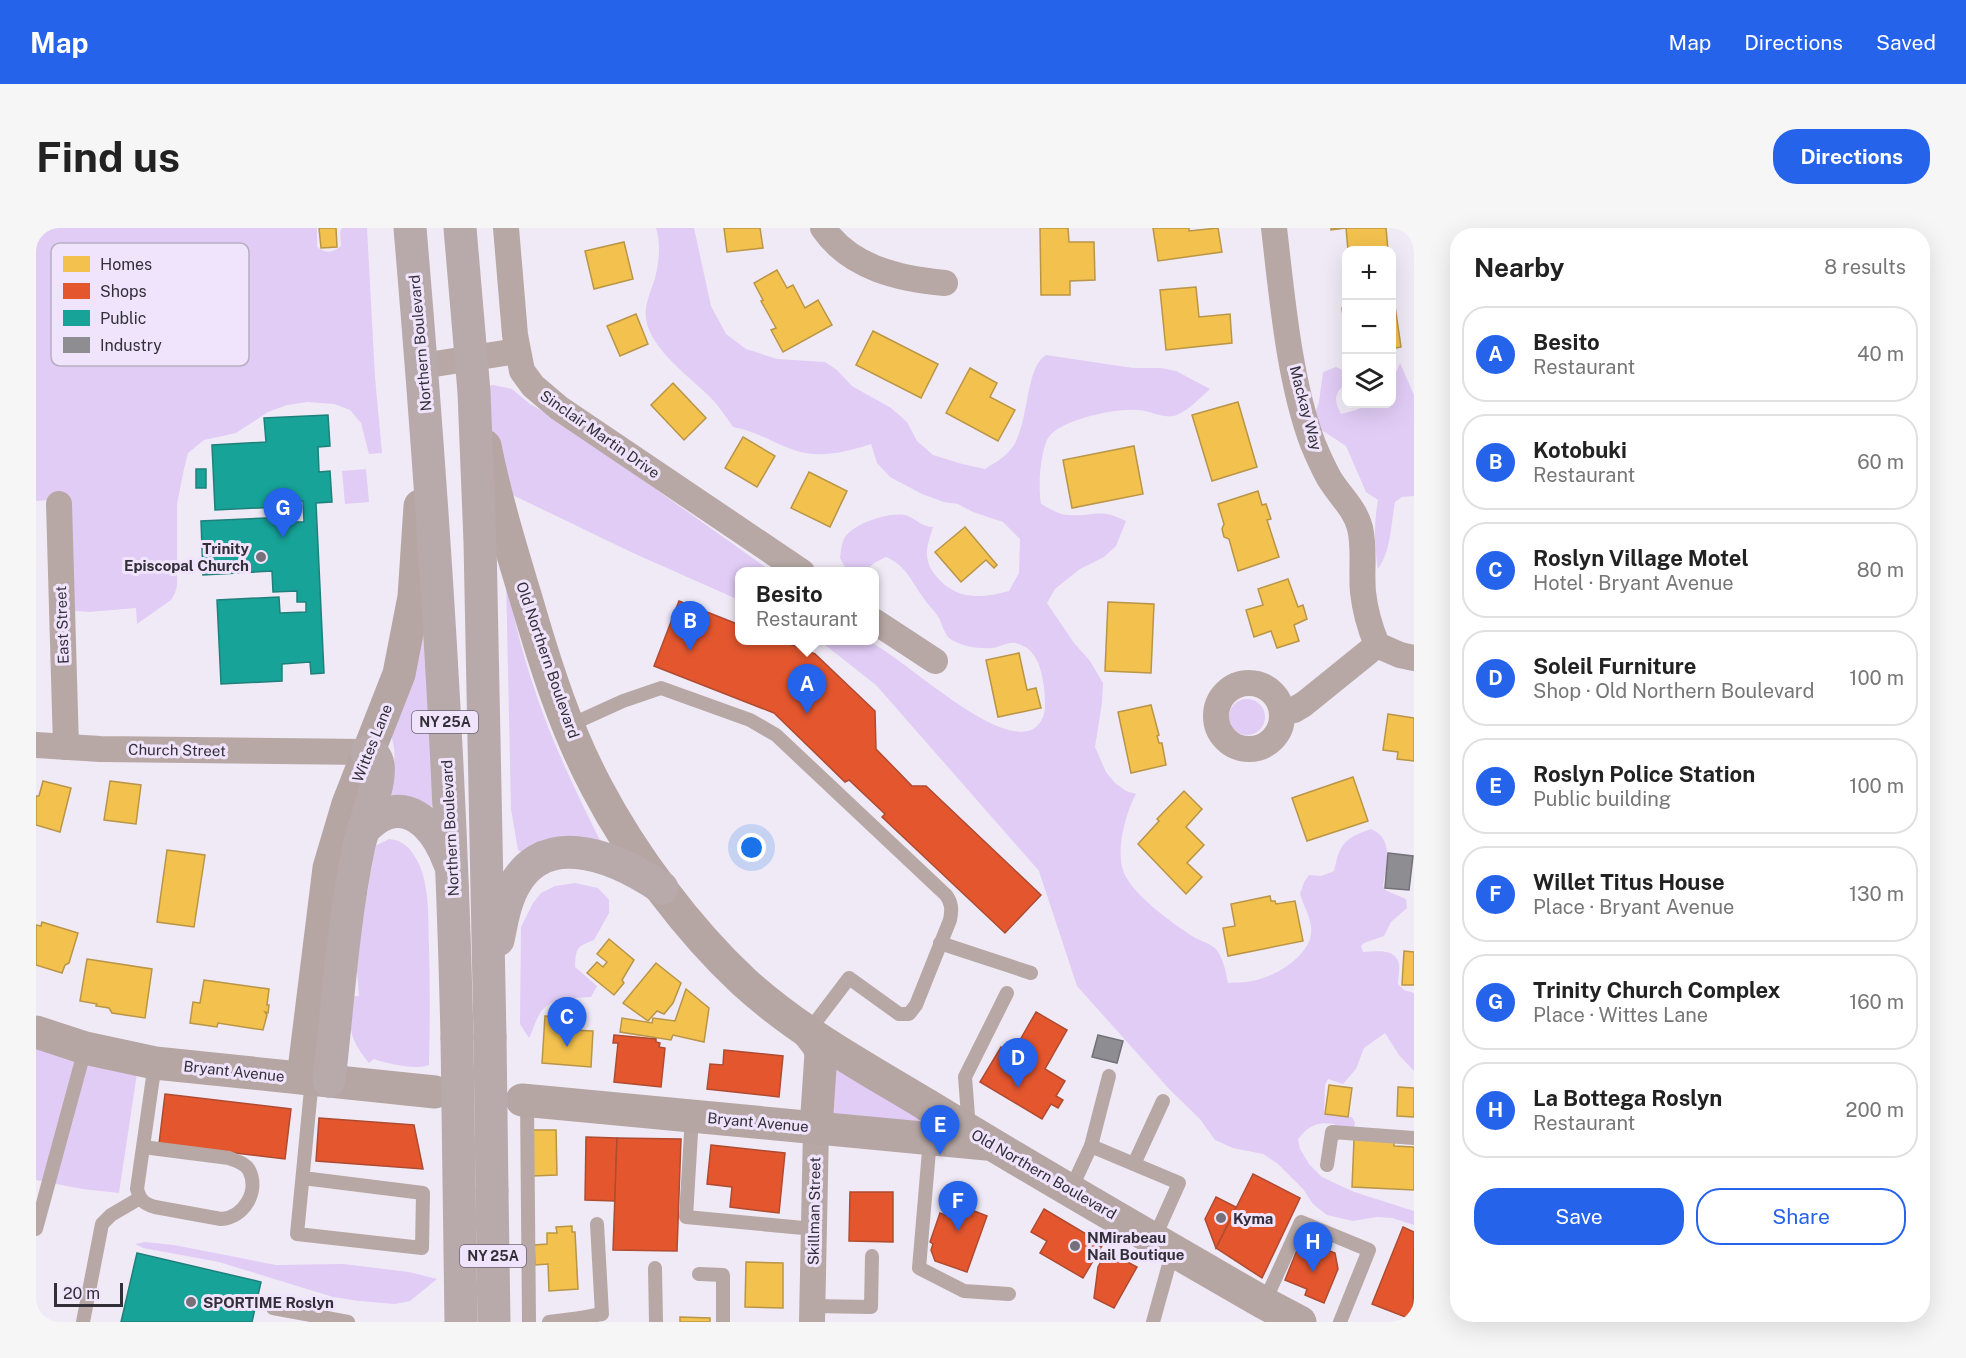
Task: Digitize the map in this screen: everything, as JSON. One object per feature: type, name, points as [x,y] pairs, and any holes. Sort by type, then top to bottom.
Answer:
[{"type":"main road","name":"Northern Boulevard","points":[[410,228],[425,405],[453,876],[461,1322]]},
{"type":"main road","name":"NY 25A","points":[[460,228],[474,392],[480,542],[494,1322]]},
{"type":"main road","name":"Old Northern Boulevard","points":[[474,392],[503,524],[544,660],[568,726],[597,788],[627,839],[690,923],[737,975],[775,1008],[808,1032],[981,1138],[1300,1322]]},
{"type":"main road","name":"Wittes Lane","points":[[367,752],[399,674],[414,597],[419,546],[425,405]]},
{"type":"main road","points":[[315,1079],[348,908],[355,817],[378,775],[377,762],[372,754],[367,752]]},
{"type":"main road","points":[[355,817],[375,819],[386,813],[405,812],[420,819],[429,825],[437,836],[445,851],[453,876]]},
{"type":"main road","points":[[490,1037],[495,963],[503,913],[513,887],[534,862],[547,855],[560,852],[581,853],[630,869],[662,888]]},
{"type":"main road","name":"Bryant Avenue","points":[[36,1032],[85,1048],[155,1063],[435,1092]]},
{"type":"main road","name":"Skillman Street","points":[[808,1032],[818,1045],[820,1053],[816,1128]]},
{"type":"main road","name":"Bryant Avenue","points":[[525,1100],[930,1139],[981,1138]]},
{"type":"street","name":"Sinclair Martin Drive","points":[[506,228],[517,351],[522,371],[533,386],[559,408],[795,567]]},
{"type":"street","points":[[823,228],[832,240],[846,252],[878,270],[909,279],[945,283]]},
{"type":"street","name":"Mackay Way","points":[[1274,228],[1296,380],[1320,460],[1329,478],[1350,505],[1359,527],[1362,543],[1363,594],[1377,645]]},
{"type":"street","points":[[422,366],[517,351]]},
{"type":"street","name":"East Street","points":[[59,504],[66,747]]},
{"type":"street","points":[[879,624],[934,661]]},
{"type":"street","points":[[1282,711],[1294,710],[1304,704],[1377,645],[1400,655],[1414,658]]},
{"type":"street","name":"Church Street","points":[[36,745],[367,752]]},
{"type":"street","points":[[318,751],[330,757],[342,769],[355,817]]},
{"type":"street","name":"Skillman Street","points":[[812,1314],[816,1128]]},
{"type":"lane","points":[[568,726],[623,701],[662,688],[762,725],[776,735],[946,895],[952,911],[916,1005],[909,1014],[899,1014],[849,978],[808,1032]]},
{"type":"lane","points":[[940,943],[1030,973]]},
{"type":"lane","points":[[981,1138],[965,1077],[1007,993]]},
{"type":"lane","points":[[36,1229],[39,1207],[85,1048]]},
{"type":"lane","points":[[143,1147],[229,1158],[241,1163],[248,1170],[252,1182],[251,1195],[246,1205],[240,1213],[230,1219],[221,1219],[146,1205],[140,1198],[136,1189],[155,1063]]},
{"type":"lane","points":[[1071,1189],[1091,1146],[1109,1076]]},
{"type":"lane","points":[[303,1178],[423,1193],[422,1248],[297,1234],[303,1178],[315,1079]]},
{"type":"lane","points":[[525,1100],[529,1322]]},
{"type":"lane","points":[[1134,1164],[1163,1101]]},
{"type":"lane","points":[[692,1116],[686,1217],[814,1229]]},
{"type":"lane","points":[[1327,1166],[1332,1132],[1414,1138]]},
{"type":"lane","points":[[930,1139],[919,1268],[964,1291],[1009,1294]]},
{"type":"lane","points":[[1091,1146],[1179,1183],[1164,1245],[1153,1322]]},
{"type":"lane","points":[[83,1322],[102,1224],[111,1215],[140,1198]]},
{"type":"lane","points":[[1264,1303],[1301,1222],[1369,1250],[1340,1322]]},
{"type":"lane","points":[[549,1322],[581,1320],[602,1314],[597,1224]]},
{"type":"lane","points":[[812,1314],[871,1307],[872,1256]]},
{"type":"lane","points":[[655,1268],[656,1322]]},
{"type":"lane","points":[[699,1274],[723,1275],[723,1322]]},
{"type":"lane","points":[[273,1308],[348,1322]]},
{"type":"shaded area","points":[[36,228],[317,228],[317,247],[329,252],[341,246],[342,228],[367,228],[375,377],[382,453],[369,454],[361,423],[350,410],[334,404],[308,402],[287,405],[268,412],[236,433],[204,440],[188,453],[177,504],[177,586],[175,593],[171,600],[137,624],[136,608],[89,612],[65,610],[63,499],[36,501]]},
{"type":"shaded area","points":[[656,228],[694,228],[711,306],[726,334],[746,349],[777,359],[825,362],[837,370],[852,386],[891,408],[907,422],[917,441],[933,455],[962,464],[985,469],[1011,449],[1021,426],[1034,372],[1046,355],[1133,368],[1161,368],[1176,371],[1210,389],[1191,407],[1177,415],[1162,416],[1142,410],[1102,413],[1074,421],[1053,433],[1047,440],[1040,472],[1041,504],[1065,515],[1103,513],[1126,521],[1116,546],[1104,557],[1080,569],[1055,589],[1047,603],[1074,643],[1090,661],[1103,683],[1095,747],[1106,772],[1115,783],[1126,791],[1136,794],[1121,841],[1121,861],[1127,879],[1142,897],[1163,915],[1192,936],[1216,949],[1228,983],[1260,979],[1294,961],[1310,939],[1310,921],[1300,894],[1309,875],[1321,876],[1334,871],[1341,848],[1355,836],[1371,829],[1383,839],[1387,862],[1383,886],[1385,890],[1406,899],[1407,908],[1391,922],[1384,936],[1361,946],[1363,952],[1384,952],[1393,955],[1399,964],[1398,984],[1404,990],[1414,993],[1414,1071],[1399,1055],[1385,1033],[1364,1048],[1356,1069],[1343,1084],[1328,1079],[1325,1085],[1324,1114],[1352,1117],[1354,1127],[1338,1141],[1337,1128],[1334,1124],[1318,1124],[1305,1131],[1298,1139],[1300,1149],[1309,1164],[1322,1177],[1354,1192],[1414,1211],[1414,1225],[1392,1218],[1377,1217],[1353,1221],[1327,1215],[1313,1204],[1303,1189],[1278,1164],[1263,1154],[1233,1148],[1215,1140],[1200,1119],[1170,1090],[1077,986],[1039,871],[876,685],[825,645],[875,645],[949,698],[995,725],[1015,731],[1035,728],[1044,715],[1044,686],[1040,667],[1031,651],[1015,643],[982,648],[970,647],[954,641],[947,636],[939,618],[907,574],[893,560],[886,557],[870,567],[845,567],[840,558],[844,539],[855,528],[883,517],[908,516],[933,527],[927,547],[927,557],[932,570],[944,584],[952,590],[969,596],[988,595],[1009,591],[1019,573],[1020,539],[1003,522],[973,512],[958,504],[944,502],[922,494],[890,477],[877,463],[871,444],[843,452],[804,453],[733,427],[713,400],[663,352],[649,330],[646,319],[647,303],[655,278],[659,240]]},
{"type":"shaded area","points":[[1400,363],[1414,395],[1414,496],[1402,497],[1395,502],[1386,554],[1378,569],[1375,534],[1378,500],[1366,492],[1346,446],[1320,429],[1314,417],[1319,402],[1323,372],[1336,367],[1342,370],[1342,387],[1336,397],[1341,414],[1360,408],[1396,408],[1396,372]]},
{"type":"shaded area","points":[[493,385],[512,389],[530,404],[558,420],[765,567],[735,567],[735,598],[633,553],[494,486],[480,388]]},
{"type":"shaded area","points":[[366,469],[369,502],[345,504],[342,471]]},
{"type":"shaded area","points":[[506,578],[522,649],[541,707],[570,777],[603,846],[561,839],[542,842],[521,852],[518,850],[511,809]]},
{"type":"shaded area","points":[[420,628],[427,628],[433,806],[429,807],[404,796],[384,794],[394,763],[394,747],[389,731]]},
{"type":"shaded area","points":[[1247,699],[1259,705],[1265,717],[1259,729],[1247,735],[1235,729],[1229,717],[1235,705]]},
{"type":"shaded area","points":[[389,839],[406,845],[417,860],[428,902],[429,1065],[417,1067],[374,1059],[369,1063],[354,1039],[350,1016],[352,996],[359,996],[356,961],[375,846]]},
{"type":"shaded area","points":[[575,883],[598,888],[609,900],[609,913],[594,940],[580,947],[576,956],[575,967],[597,986],[591,997],[564,999],[545,1007],[529,1038],[520,1024],[521,927],[533,903],[541,893],[555,886]]},
{"type":"shaded area","points":[[36,1032],[139,1060],[119,1193],[36,1180]]},
{"type":"shaded area","points":[[821,1061],[993,1145],[816,1128]]},
{"type":"shaded area","points":[[145,1242],[174,1245],[276,1265],[343,1264],[409,1272],[437,1279],[410,1301],[395,1304],[359,1301],[333,1297],[219,1262],[143,1248],[135,1244]]},
{"type":"building: Homes","points":[[319,228],[336,228],[337,247],[321,248]]},
{"type":"building: Homes","points":[[724,228],[760,228],[763,248],[727,252]]},
{"type":"building: Homes","points":[[1040,228],[1068,228],[1069,242],[1094,242],[1095,280],[1070,281],[1070,295],[1041,295]]},
{"type":"building: Homes","points":[[1153,228],[1189,228],[1189,231],[1218,228],[1222,252],[1158,261]]},
{"type":"building: Homes","points":[[1346,228],[1386,228],[1388,246],[1348,246]]},
{"type":"building: Homes","points":[[624,242],[633,279],[594,289],[585,251]]},
{"type":"building: Homes","points":[[777,270],[787,288],[793,285],[805,308],[818,300],[832,325],[783,352],[771,330],[776,328],[754,283]]},
{"type":"building: Homes","points":[[1196,287],[1199,317],[1230,314],[1232,343],[1166,350],[1160,290]]},
{"type":"building: Homes","points":[[1396,313],[1401,347],[1396,348]]},
{"type":"building: Homes","points":[[636,314],[648,344],[620,356],[607,326]]},
{"type":"building: Homes","points":[[873,331],[938,364],[921,398],[856,365]]},
{"type":"building: Homes","points":[[970,368],[997,383],[990,397],[1015,410],[998,441],[946,413]]},
{"type":"building: Homes","points":[[673,383],[706,418],[684,440],[651,405]]},
{"type":"building: Homes","points":[[1238,402],[1257,467],[1212,481],[1192,415]]},
{"type":"building: Homes","points":[[743,437],[775,456],[757,487],[725,468]]},
{"type":"building: Homes","points":[[1134,446],[1143,494],[1072,508],[1063,460]]},
{"type":"building: Homes","points":[[809,472],[847,491],[830,527],[791,508]]},
{"type":"building: Homes","points":[[1258,491],[1262,505],[1266,504],[1271,519],[1267,520],[1279,557],[1238,571],[1229,539],[1224,537],[1222,529],[1224,524],[1218,504]]},
{"type":"building: Homes","points":[[965,527],[997,565],[994,568],[986,560],[961,582],[935,552]]},
{"type":"building: Homes","points":[[1288,579],[1298,607],[1303,605],[1307,619],[1294,625],[1299,641],[1277,648],[1271,631],[1254,637],[1246,610],[1263,605],[1258,589]]},
{"type":"building: Homes","points":[[1108,602],[1154,604],[1151,673],[1105,671]]},
{"type":"building: Homes","points":[[1019,653],[1027,690],[1036,688],[1041,708],[998,717],[986,660]]},
{"type":"building: Homes","points":[[1151,705],[1166,765],[1131,773],[1118,712]]},
{"type":"building: Homes","points":[[1388,714],[1414,718],[1414,761],[1397,759],[1398,752],[1383,750]]},
{"type":"building: Homes","points":[[1353,777],[1368,821],[1307,841],[1292,798]]},
{"type":"building: Homes","points":[[43,781],[71,788],[60,832],[36,825],[36,796],[39,796]]},
{"type":"building: Homes","points":[[110,781],[141,785],[136,824],[104,820]]},
{"type":"building: Homes","points":[[1184,791],[1202,809],[1186,827],[1204,845],[1187,863],[1202,877],[1186,894],[1138,844],[1159,821],[1157,819]]},
{"type":"building: Homes","points":[[167,850],[205,855],[194,927],[157,922]]},
{"type":"building: Homes","points":[[1270,896],[1271,901],[1275,901],[1276,904],[1295,901],[1303,941],[1228,956],[1223,928],[1235,926],[1231,904]]},
{"type":"building: Homes","points":[[42,922],[78,933],[69,963],[65,965],[62,973],[36,965],[36,925],[41,926]]},
{"type":"building: Homes","points":[[609,939],[634,960],[622,980],[624,983],[614,995],[587,973],[597,962],[603,967],[607,962],[597,954]]},
{"type":"building: Homes","points":[[1404,951],[1414,952],[1414,985],[1402,985]]},
{"type":"building: Homes","points":[[87,959],[152,969],[145,1018],[112,1013],[109,1008],[80,1001]]},
{"type":"building: Homes","points":[[656,963],[681,983],[673,1003],[664,1014],[657,1011],[648,1021],[623,1003]]},
{"type":"building: Homes","points":[[204,980],[269,989],[268,1013],[265,1012],[267,1015],[263,1030],[218,1023],[217,1027],[190,1023],[193,1002],[200,1003]]},
{"type":"building: Homes","points":[[686,989],[709,1008],[704,1042],[673,1035],[671,1040],[620,1032],[622,1018],[652,1023],[653,1018],[675,1021]]},
{"type":"building: Homes","points":[[545,1016],[571,1018],[570,1030],[593,1031],[591,1067],[542,1063]]},
{"type":"building: Homes","points":[[1329,1085],[1352,1088],[1348,1117],[1325,1114]]},
{"type":"building: Homes","points":[[1398,1087],[1414,1088],[1414,1117],[1397,1116]]},
{"type":"building: Homes","points":[[532,1130],[556,1130],[557,1175],[532,1176]]},
{"type":"building: Homes","points":[[1354,1139],[1394,1141],[1394,1146],[1414,1147],[1414,1190],[1352,1187]]},
{"type":"building: Homes","points":[[572,1226],[572,1232],[575,1232],[578,1289],[549,1291],[548,1264],[535,1265],[534,1245],[547,1244],[547,1233],[557,1233],[556,1227]]},
{"type":"building: Homes","points":[[746,1262],[783,1263],[783,1308],[745,1307]]},
{"type":"building: Homes","points":[[680,1317],[710,1318],[710,1322],[680,1322]]},
{"type":"building: Shops","points":[[679,601],[735,623],[735,645],[792,645],[815,654],[875,711],[876,749],[912,786],[926,786],[1041,895],[1005,933],[882,817],[885,814],[849,780],[845,782],[774,713],[654,666]]},
{"type":"building: Shops","points":[[1036,1012],[1067,1030],[1045,1069],[1065,1081],[1056,1096],[1063,1100],[1058,1108],[1051,1104],[1042,1119],[980,1082],[1001,1047],[1012,1054]]},
{"type":"building: Shops","points":[[614,1035],[656,1039],[656,1042],[660,1043],[659,1047],[665,1048],[661,1087],[614,1082],[618,1043],[613,1043]]},
{"type":"building: Shops","points":[[724,1050],[783,1056],[779,1097],[707,1089],[710,1064],[723,1065]]},
{"type":"building: Shops","points":[[165,1094],[291,1109],[285,1159],[159,1144]]},
{"type":"building: Shops","points":[[319,1118],[414,1125],[423,1169],[316,1161]]},
{"type":"building: Shops","points":[[586,1137],[617,1138],[615,1201],[585,1200]]},
{"type":"building: Shops","points":[[617,1138],[681,1139],[677,1251],[613,1250]]},
{"type":"building: Shops","points":[[711,1145],[785,1153],[779,1213],[730,1207],[732,1187],[707,1184]]},
{"type":"building: Shops","points":[[1253,1174],[1300,1198],[1262,1278],[1216,1248]]},
{"type":"building: Shops","points":[[850,1192],[893,1192],[893,1242],[849,1241]]},
{"type":"building: Shops","points":[[1216,1197],[1236,1207],[1216,1248],[1205,1219]]},
{"type":"building: Shops","points":[[964,1207],[987,1216],[967,1272],[935,1261],[931,1250],[933,1244],[930,1242],[940,1213],[959,1220]]},
{"type":"building: Shops","points":[[1044,1209],[1103,1244],[1083,1278],[1040,1253],[1047,1241],[1031,1232]]},
{"type":"building: Shops","points":[[1403,1227],[1414,1232],[1413,1320],[1372,1304]]},
{"type":"building: Shops","points":[[1301,1240],[1335,1253],[1338,1269],[1324,1303],[1305,1295],[1307,1289],[1285,1280]]},
{"type":"building: Shops","points":[[1107,1251],[1137,1267],[1114,1308],[1094,1298],[1098,1267]]},
{"type":"building: Public","name":"Trinity Episcopal Church","points":[[328,415],[330,446],[318,447],[319,472],[330,471],[332,502],[316,503],[324,673],[311,674],[310,662],[282,664],[282,681],[221,684],[217,600],[279,597],[280,613],[306,612],[306,602],[297,602],[297,591],[273,592],[272,571],[203,575],[201,521],[290,517],[290,522],[304,522],[303,501],[278,502],[278,507],[215,510],[212,445],[266,442],[264,418]]},
{"type":"building: Public","points":[[196,469],[206,469],[206,488],[196,488]]},
{"type":"building: Public","name":"SPORTIME Roslyn","points":[[137,1253],[261,1282],[252,1322],[121,1322]]},
{"type":"building: Industry","points":[[1388,853],[1413,856],[1409,890],[1385,888]]},
{"type":"building: Industry","points":[[1098,1035],[1123,1041],[1117,1063],[1092,1057]]},
{"type":"place","name":"Trinity Church Complex","points":[[283,538]]},
{"type":"place","name":"Trinity Episcopal Church","points":[[261,557]]},
{"type":"place","name":"Kotobuki","points":[[690,651]]},
{"type":"place","name":"Besito","points":[[807,714]]},
{"type":"place","name":"Roslyn Village Motel","points":[[567,1047]]},
{"type":"place","name":"Soleil Furniture","points":[[1018,1088]]},
{"type":"place","name":"Roslyn Police Station","points":[[940,1155]]},
{"type":"place","name":"Kyma","points":[[1221,1218]]},
{"type":"place","name":"Willet Titus House","points":[[958,1231]]},
{"type":"place","name":"NMirabeau Nail Boutique","points":[[1075,1246]]},
{"type":"place","name":"La Bottega Roslyn","points":[[1313,1272]]},
{"type":"place","name":"SPORTIME Roslyn","points":[[191,1302]]}]
